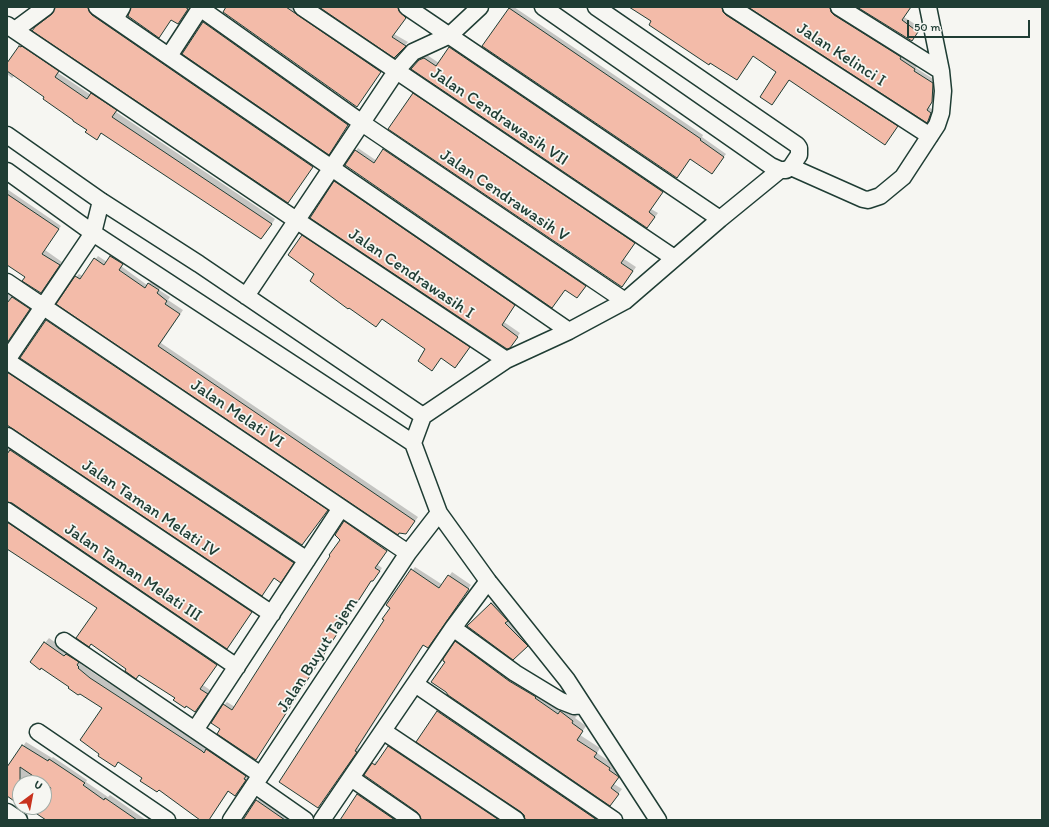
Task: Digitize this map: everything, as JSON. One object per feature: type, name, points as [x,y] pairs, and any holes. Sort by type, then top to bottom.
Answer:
[{"type":"street","points":[[11,28],[46,7]]},
{"type":"street","points":[[97,7],[119,13],[169,56],[569,331]]},
{"type":"street","name":"Jalan Cendrawasih VII","points":[[302,7],[674,258]]},
{"type":"street","points":[[407,7],[720,219]]},
{"type":"street","points":[[246,296],[397,70],[414,52],[450,35],[480,7]]},
{"type":"street","points":[[543,7],[771,166],[785,169],[863,199],[874,199],[880,196],[903,177],[937,125],[941,113],[943,92],[941,71],[928,7]]},
{"type":"street","name":"Jalan Kelinci I","points":[[731,7],[930,136]]},
{"type":"street","points":[[839,7],[941,71]]},
{"type":"street","points":[[169,56],[200,8]]},
{"type":"street","name":"Jalan Cendrawasih V","points":[[200,8],[362,123],[625,301]]},
{"type":"street","points":[[413,442],[423,416],[506,360],[569,331],[625,301],[720,219],[785,169],[799,155],[799,148],[797,144],[604,9]]},
{"type":"street","name":"Jalan Cendrawasih I","points":[[11,28],[506,360]]},
{"type":"street","points":[[7,135],[102,201],[246,296],[423,416]]},
{"type":"street","points":[[7,171],[93,233],[413,442],[439,513],[488,581],[567,680],[658,820]]},
{"type":"street","points":[[102,201],[93,233],[7,360],[307,560]]},
{"type":"street","name":"Jalan Melati VI","points":[[7,282],[408,553]]},
{"type":"street","name":"Jalan Taman Melati IV","points":[[7,436],[272,614]]},
{"type":"street","points":[[196,730],[341,508]]},
{"type":"street","name":"Jalan Taman Melati III","points":[[7,511],[237,667]]},
{"type":"street","name":"Jalan Buyut Tajem","points":[[231,820],[408,553],[439,513]]},
{"type":"street","points":[[322,820],[453,628],[488,581]]},
{"type":"street","points":[[453,628],[514,673],[560,701],[574,706],[583,705]]},
{"type":"street","points":[[64,642],[196,730],[305,820]]},
{"type":"street","points":[[415,684],[614,820]]},
{"type":"street","points":[[383,731],[516,820]]},
{"type":"street","points":[[38,732],[167,820]]},
{"type":"street","points":[[351,778],[412,820]]},
{"type":"street","points":[[7,812],[19,820]]},
{"type":"building","points":[[55,7],[88,7],[92,15],[313,167],[288,203],[32,31],[52,14]]},
{"type":"building","points":[[131,7],[185,7],[188,9],[178,24],[171,20],[159,38],[128,16]]},
{"type":"building","points":[[226,7],[286,7],[381,72],[357,107],[223,12]]},
{"type":"building","points":[[319,7],[398,7],[399,11],[406,18],[392,37],[406,46],[394,58]]},
{"type":"building","points":[[629,7],[722,7],[723,12],[726,15],[898,126],[885,145],[789,80],[772,105],[760,97],[776,72],[753,56],[737,80],[710,63],[709,65],[649,25],[651,21]]},
{"type":"building","points":[[748,7],[830,7],[831,12],[834,15],[901,57],[900,59],[915,69],[914,71],[933,83],[932,102],[927,110],[931,113],[927,123]]},
{"type":"building","points":[[857,7],[911,7],[902,20],[918,32],[912,41]]},
{"type":"building","points":[[509,8],[701,139],[700,140],[724,157],[712,174],[690,159],[677,178],[482,46]]},
{"type":"building","points":[[203,22],[348,125],[329,155],[182,54]]},
{"type":"building","points":[[19,46],[22,46],[59,71],[55,77],[87,99],[91,93],[117,110],[112,117],[272,224],[261,239],[101,133],[97,140],[85,132],[87,130],[43,99],[44,97],[7,71],[7,63]]},
{"type":"building","points":[[449,47],[663,192],[649,212],[655,217],[647,228],[411,69],[419,60],[424,58],[436,66]]},
{"type":"building","points":[[413,93],[635,243],[621,263],[633,271],[622,287],[388,129]]},
{"type":"building","points":[[383,149],[586,286],[577,298],[565,290],[552,308],[345,165],[355,150],[374,163]]},
{"type":"building","points":[[334,181],[515,305],[502,325],[518,337],[510,348],[507,349],[310,218]]},
{"type":"building","points":[[7,194],[59,229],[42,254],[60,265],[41,293],[22,281],[25,277],[7,265]]},
{"type":"building","points":[[302,235],[470,347],[455,368],[441,358],[432,371],[418,361],[425,349],[382,319],[376,327],[349,308],[348,309],[310,281],[314,274],[288,255]]},
{"type":"building","points":[[110,256],[123,264],[119,270],[145,288],[148,283],[159,290],[157,293],[167,301],[165,304],[180,314],[158,346],[415,521],[406,534],[399,533],[398,535],[56,304],[75,276],[80,279],[94,258],[104,265]]},
{"type":"building","points":[[12,297],[30,309],[7,343],[7,303]]},
{"type":"building","points":[[46,320],[328,510],[302,545],[20,358]]},
{"type":"building","points":[[7,372],[294,563],[281,583],[274,578],[262,596],[7,425]]},
{"type":"building","points":[[10,450],[252,612],[227,649],[12,503],[7,502],[7,454]]},
{"type":"building","points":[[344,521],[387,551],[375,568],[380,571],[373,581],[371,581],[256,760],[217,734],[220,729],[211,723],[223,704],[232,710],[330,556],[329,555],[340,540],[335,535]]},
{"type":"building","points":[[7,522],[217,665],[200,689],[208,694],[195,712],[186,706],[185,708],[173,700],[175,698],[139,675],[136,679],[125,671],[126,669],[91,644],[89,647],[76,638],[97,608],[7,549]]},
{"type":"building","points":[[411,569],[439,588],[448,575],[469,589],[428,648],[423,645],[355,751],[357,752],[318,808],[279,782],[384,620],[382,619],[390,608],[386,605]]},
{"type":"building","points":[[491,603],[508,621],[505,623],[528,646],[513,660],[467,626]]},
{"type":"building","points":[[455,641],[509,681],[536,697],[535,698],[558,714],[560,711],[583,731],[577,740],[597,753],[594,757],[610,768],[609,770],[619,777],[611,788],[619,794],[610,806],[431,682],[445,662],[443,659]]},
{"type":"building","points":[[44,642],[64,656],[66,654],[79,662],[77,665],[79,667],[78,668],[90,678],[204,753],[206,749],[246,776],[244,779],[246,780],[235,796],[228,791],[209,820],[200,820],[159,790],[157,792],[140,781],[142,778],[118,762],[115,767],[98,756],[99,754],[80,740],[102,708],[80,694],[78,695],[68,688],[69,687],[41,668],[40,670],[30,662]]},
{"type":"building","points":[[437,711],[597,820],[525,820],[524,815],[521,812],[416,742]]},
{"type":"building","points":[[22,745],[48,761],[49,759],[85,783],[83,785],[104,800],[105,798],[137,820],[46,820],[38,815],[52,815],[52,775],[32,775],[20,767],[20,775],[12,775],[12,799],[7,796],[7,767]]},
{"type":"building","points":[[388,746],[499,820],[421,820],[417,812],[364,775],[372,763],[375,765]]},
{"type":"building","points":[[357,794],[395,820],[340,820]]},
{"type":"building","points":[[256,800],[285,820],[243,820]]}]
